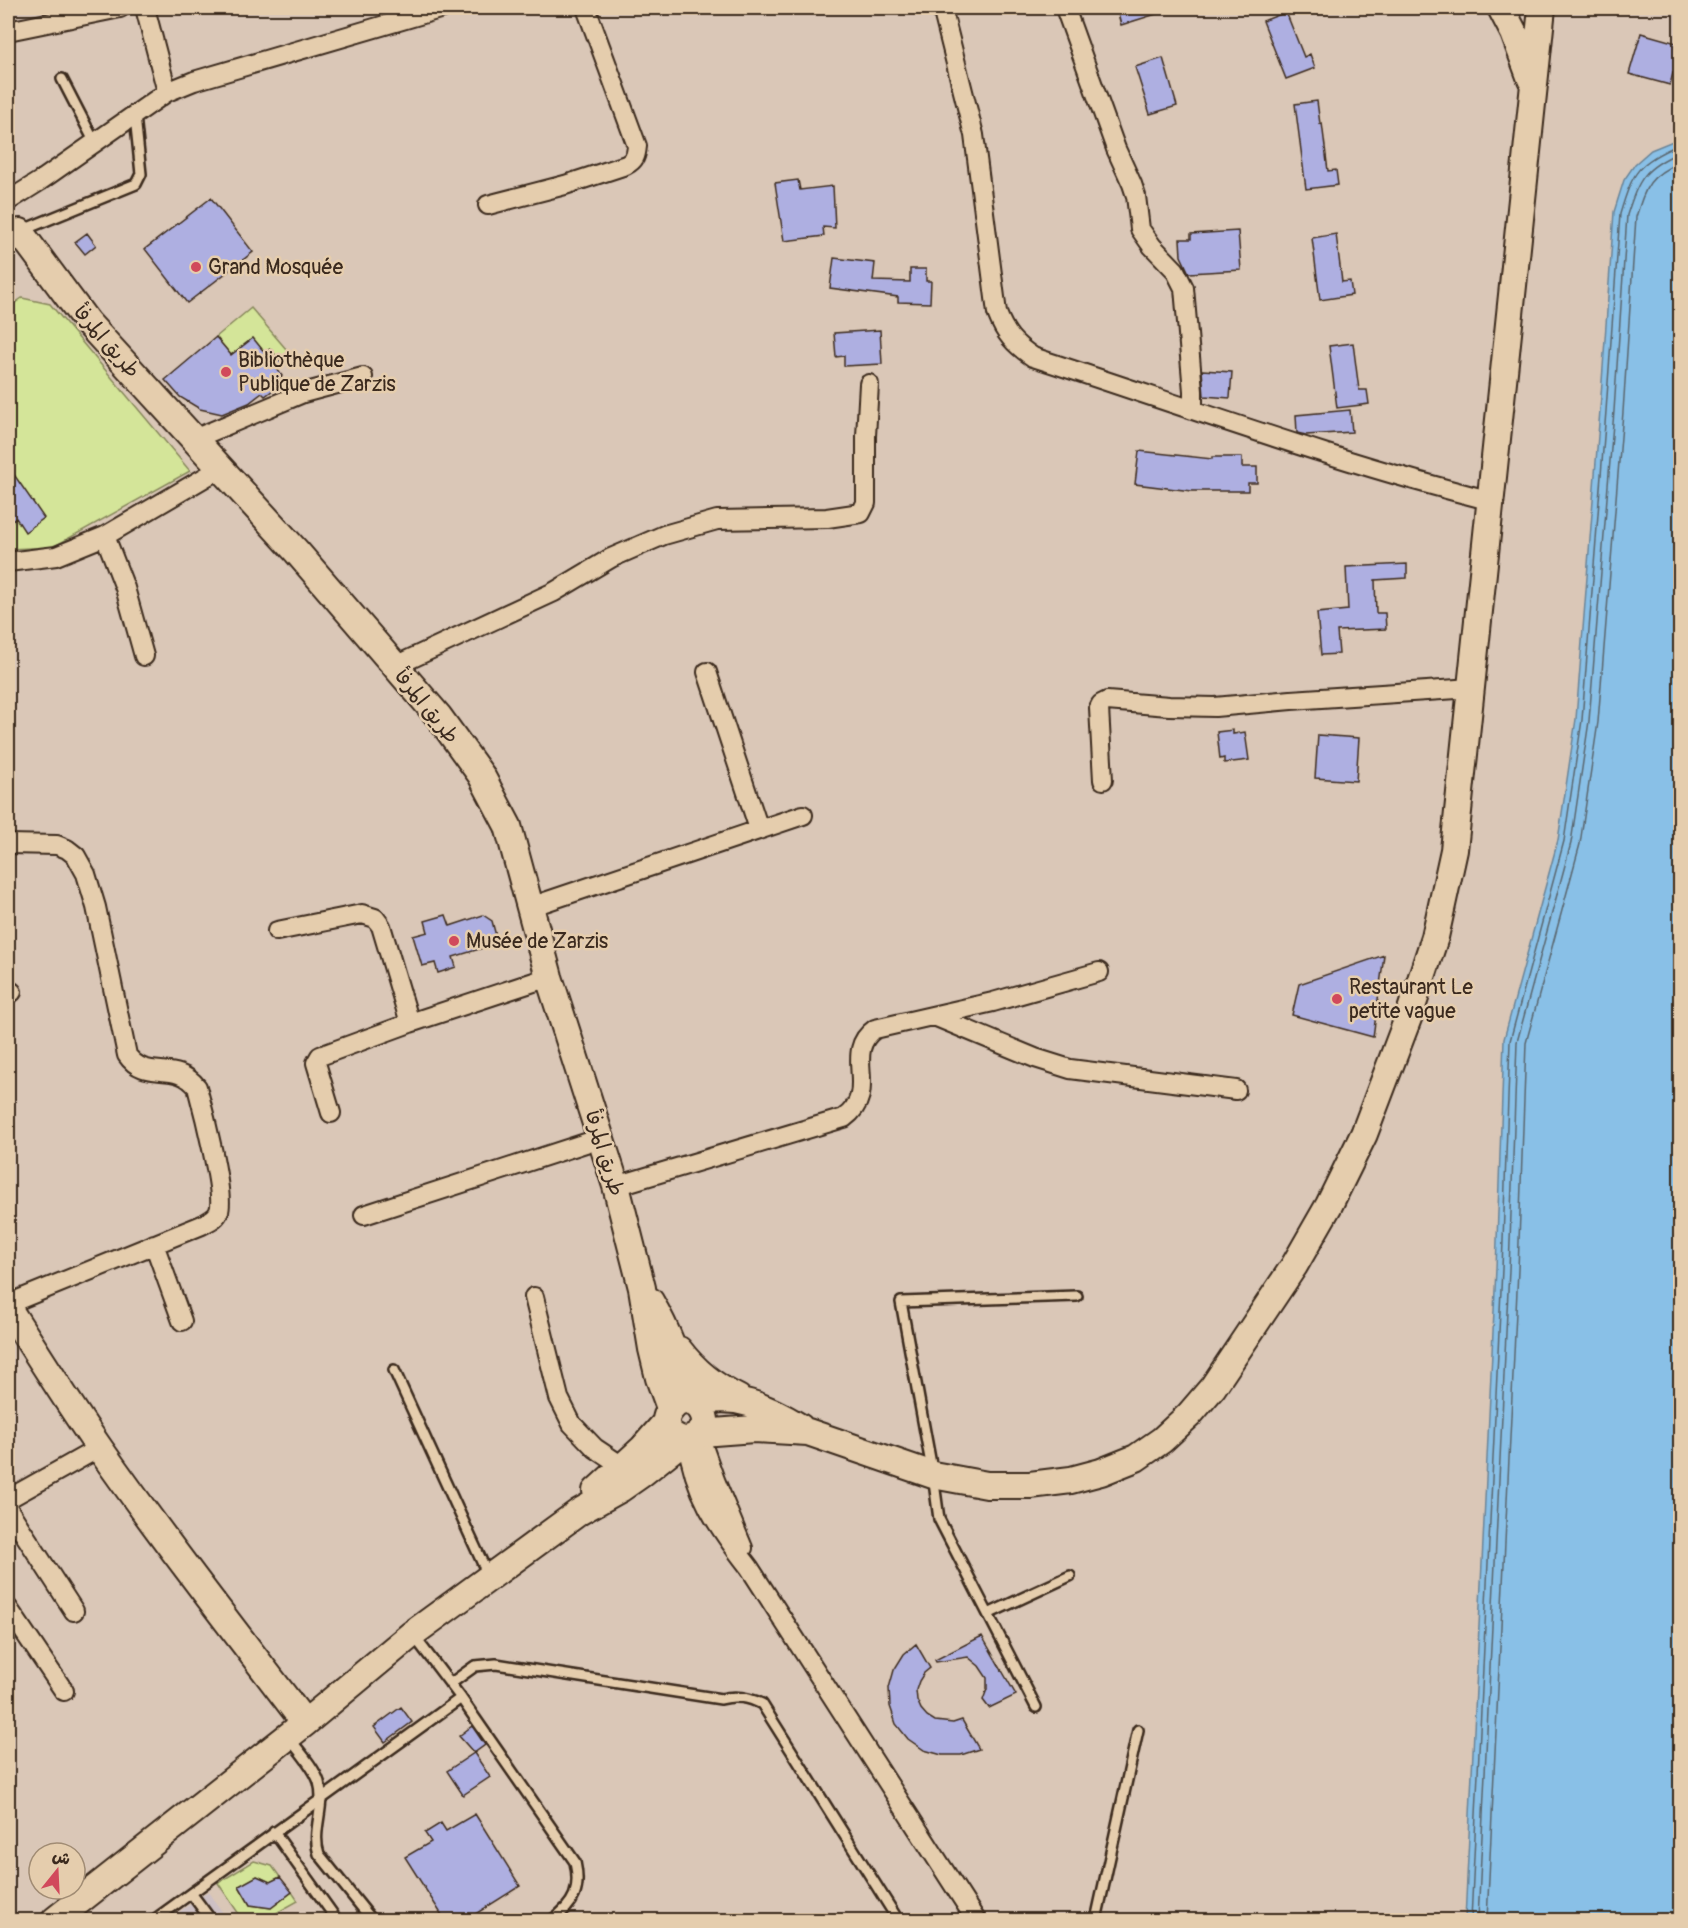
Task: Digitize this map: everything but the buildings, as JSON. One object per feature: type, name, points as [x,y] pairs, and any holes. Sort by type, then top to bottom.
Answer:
[{"type":"street","points":[[8,31],[120,8]]},
{"type":"street","points":[[145,8],[167,92]]},
{"type":"street","points":[[8,201],[167,92],[205,78],[443,8]]},
{"type":"street","points":[[488,205],[565,185],[626,165],[633,161],[636,155],[637,146],[586,8]]},
{"type":"street","points":[[942,8],[974,135],[997,313],[1004,330],[1019,347],[1033,357],[1268,435],[1443,489],[1491,501]]},
{"type":"street","points":[[1065,8],[1116,149],[1132,184],[1136,196],[1140,229],[1152,246],[1175,270],[1184,288],[1193,409]]},
{"type":"street","points":[[1501,8],[1514,33],[1533,86]]},
{"type":"street","points":[[671,1341],[705,1378],[727,1393],[770,1411],[808,1432],[933,1475],[987,1485],[1030,1485],[1071,1480],[1101,1472],[1136,1458],[1162,1440],[1189,1415],[1213,1387],[1294,1266],[1329,1205],[1364,1134],[1410,1013],[1435,937],[1454,850],[1542,8]]},
{"type":"street","name":"طريق المرفأ","points":[[12,227],[87,322],[297,552],[439,717],[481,775],[508,826],[549,978],[616,1186],[642,1288]]},
{"type":"street","points":[[194,439],[303,393],[363,377]]},
{"type":"street","points":[[395,666],[554,592],[610,558],[664,535],[717,520],[827,518],[861,513],[866,503],[869,384]]},
{"type":"street","points":[[8,562],[56,556],[105,536],[221,468]]},
{"type":"street","points":[[105,536],[125,588],[144,656]]},
{"type":"street","points":[[707,672],[759,829]]},
{"type":"street","points":[[1103,780],[1099,708],[1104,701],[1215,707],[1472,688]]},
{"type":"street","points":[[530,907],[803,814]]},
{"type":"street","points":[[8,844],[57,844],[76,856],[86,874],[96,907],[127,1055],[132,1063],[140,1068],[181,1074],[197,1087],[220,1188],[219,1214],[214,1219],[8,1306],[99,1448],[297,1730]]},
{"type":"street","points":[[277,931],[363,914],[375,918],[381,926],[410,1023]]},
{"type":"street","points":[[616,1186],[844,1118],[854,1111],[860,1102],[861,1053],[867,1035],[875,1029],[993,1002],[1099,972]]},
{"type":"street","points":[[331,1113],[316,1063],[320,1056],[410,1023],[549,978]]},
{"type":"street","points":[[934,1016],[1035,1058],[1070,1069],[1236,1090]]},
{"type":"street","points":[[363,1215],[601,1138]]},
{"type":"street","points":[[154,1244],[182,1322]]},
{"type":"street","points":[[642,1288],[671,1341],[682,1371],[680,1409],[671,1435],[693,1437],[754,1429],[808,1432]]},
{"type":"street","points":[[642,1288],[652,1348],[680,1409]]},
{"type":"street","points":[[534,1297],[559,1398],[572,1424],[595,1448],[622,1466]]},
{"type":"street","points":[[579,1512],[592,1495],[643,1448],[680,1409],[722,1398],[750,1403]]},
{"type":"street","points":[[55,1920],[297,1730],[412,1634],[579,1512],[620,1489],[693,1437],[704,1425],[705,1417],[701,1409],[680,1409]]},
{"type":"street","points":[[693,1437],[690,1463],[696,1485],[719,1527],[749,1567],[976,1920]]},
{"type":"street","points":[[8,1499],[99,1448]]},
{"type":"street","points":[[8,1509],[74,1611]]},
{"type":"street","points":[[8,1608],[64,1691]]},
{"type":"lane","points":[[62,79],[95,143]]},
{"type":"lane","points":[[12,227],[136,184],[141,174],[135,116]]},
{"type":"lane","points":[[1036,1707],[939,1519],[901,1302],[1077,1296]]},
{"type":"lane","points":[[394,1370],[489,1578]]},
{"type":"lane","points":[[988,1614],[1070,1576]]},
{"type":"lane","points":[[412,1634],[461,1698],[574,1862],[578,1875],[577,1890],[563,1913],[552,1920]]},
{"type":"lane","points":[[450,1684],[475,1666],[495,1664],[721,1700],[732,1696],[750,1698],[762,1704],[898,1920]]},
{"type":"lane","points":[[154,1920],[461,1698]]},
{"type":"lane","points":[[297,1730],[319,1781],[321,1798],[316,1846],[319,1854],[372,1920]]},
{"type":"lane","points":[[1096,1920],[1138,1730]]},
{"type":"lane","points":[[274,1832],[337,1920]]},
{"type":"lane","points":[[191,1893],[211,1920]]},
{"type":"shaded area","points":[[208,1892],[228,1920],[168,1920]]},
{"type":"green space","points":[[22,298],[50,304],[190,471],[53,547],[8,549],[8,308]]},
{"type":"green space","points":[[251,308],[292,356],[283,364],[270,349],[265,353],[253,338],[231,355],[216,337]]},
{"type":"green space","points":[[254,1861],[272,1866],[280,1877],[270,1882],[257,1876],[239,1886],[250,1905],[271,1908],[292,1892],[298,1901],[264,1920],[243,1920],[218,1883]]},
{"type":"water","points":[[1680,138],[1680,1920],[1465,1920],[1496,1269],[1504,1039],[1558,840],[1576,719],[1614,212],[1624,180],[1635,164],[1651,150]]},
{"type":"place","name":"Grand Mosquée","points":[[196,267]]},
{"type":"place","name":"Bibliothèque Publique de Zarzis","points":[[226,372]]},
{"type":"place","name":"Musée de Zarzis","points":[[454,941]]},
{"type":"place","name":"Restaurant Le petite vague","points":[[1337,999]]}]
